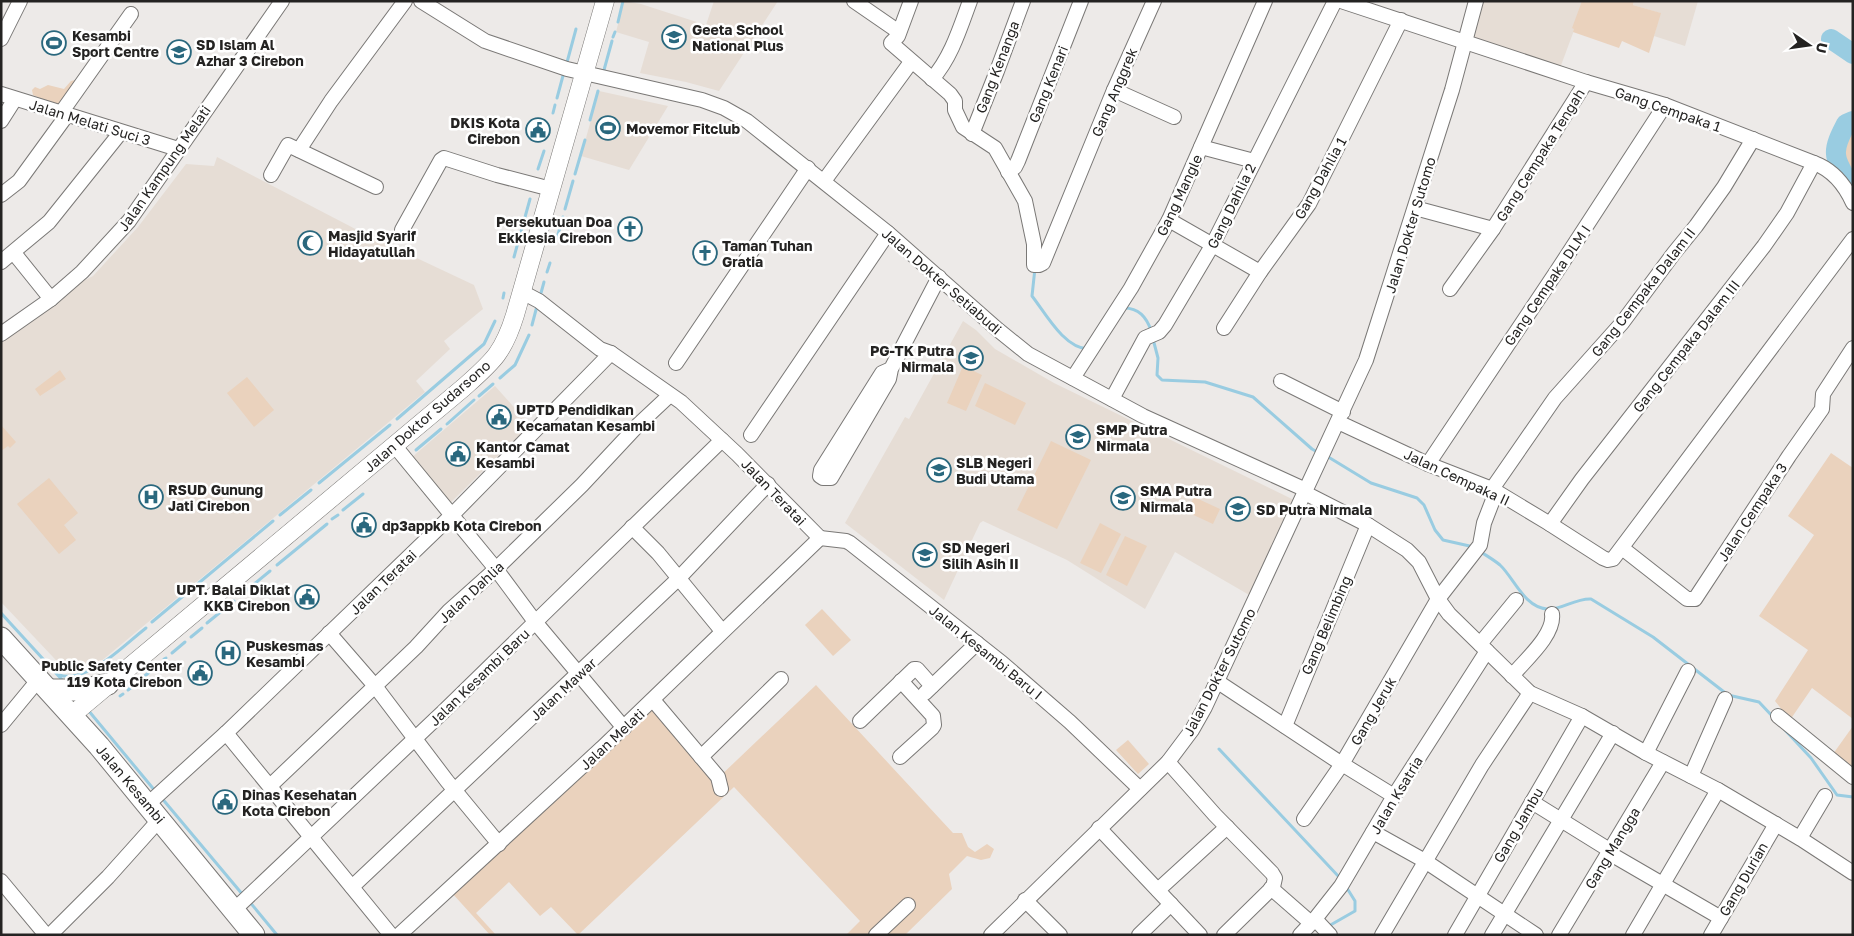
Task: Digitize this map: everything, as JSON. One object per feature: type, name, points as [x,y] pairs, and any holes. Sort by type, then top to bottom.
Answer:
[{"type":"main road","name":"Jalan Kesambi","points":[[1,638],[66,696],[154,807],[241,903],[254,935]]},
{"type":"main road","points":[[66,696],[108,684]]},
{"type":"street","points":[[1,39],[20,1]]},
{"type":"street","name":"Jalan Kampung Melati","points":[[1,334],[51,299],[82,272],[129,221],[282,1]]},
{"type":"street","points":[[299,150],[331,101],[405,1]]},
{"type":"street","points":[[421,1],[485,41],[572,70]]},
{"type":"street","name":"Jalan Doktor Sudarsono","points":[[108,684],[483,370],[502,349],[509,334],[522,292],[551,189],[572,70],[605,1]]},
{"type":"street","points":[[854,1],[896,37]]},
{"type":"street","points":[[911,1],[896,37],[891,43],[911,62],[934,77],[950,94],[963,127],[992,145],[1011,170]]},
{"type":"street","points":[[934,77],[948,57],[970,1]]},
{"type":"street","name":"Gang Kenanga","points":[[972,134],[1023,1]]},
{"type":"street","name":"Gang Kenari","points":[[1011,170],[1081,1]]},
{"type":"street","name":"Gang Anggrek","points":[[1011,170],[1027,206],[1036,265],[1040,265],[1043,263],[1114,90],[1154,1]]},
{"type":"street","name":"Gang Mangle","points":[[1072,378],[1145,264],[1169,220],[1265,1]]},
{"type":"street","name":"Gang Dahlia 2","points":[[1112,399],[1146,338],[1159,332],[1178,306],[1213,244],[1335,1]]},
{"type":"street","name":"Gang Cempaka 1","points":[[1340,1],[1665,106],[1824,166],[1841,182],[1853,203]]},
{"type":"street","name":"Jalan Dokter Sutomo","points":[[991,935],[1168,762],[1192,730],[1218,682],[1366,360],[1452,90],[1476,1]]},
{"type":"street","points":[[1,195],[19,180],[132,14]]},
{"type":"street","name":"Gang Dahlia 1","points":[[1224,328],[1260,272],[1309,204],[1401,20]]},
{"type":"street","points":[[824,181],[911,62]]},
{"type":"street","name":"Jalan Dokter Setiabudi","points":[[572,70],[702,100],[724,108],[747,120],[888,233],[1028,354],[1143,416],[1306,492],[1368,525],[1407,550],[1419,562],[1438,600],[1461,626],[1530,693],[1582,716],[1663,762],[1718,790],[1800,838],[1853,873]]},
{"type":"street","name":"Gang Cempaka Tengah","points":[[1450,289],[1493,229],[1586,82]]},
{"type":"street","points":[[1114,90],[1174,117]]},
{"type":"street","name":"Jalan Melati Suci 3","points":[[1,94],[178,149]]},
{"type":"street","points":[[1,121],[15,99]]},
{"type":"street","name":"Gang Cempaka DLM I","points":[[1428,464],[1665,106]]},
{"type":"street","points":[[1,262],[49,222],[121,132]]},
{"type":"street","name":"Gang Cempaka Dalam II","points":[[1477,550],[1494,491],[1555,398],[1622,323],[1724,187],[1753,139]]},
{"type":"street","points":[[271,175],[286,147],[290,146],[376,187]]},
{"type":"street","points":[[1201,147],[1254,160]]},
{"type":"street","points":[[402,230],[441,160],[444,158],[551,189]]},
{"type":"street","name":"Gang Cempaka Dalam III","points":[[1550,524],[1582,479],[1764,246],[1787,213],[1814,163]]},
{"type":"street","points":[[676,363],[808,168]]},
{"type":"street","name":"Gang Cempaka Tengah","points":[[1415,208],[1493,229]]},
{"type":"street","points":[[1169,220],[1260,272]]},
{"type":"street","points":[[751,435],[888,233]]},
{"type":"street","points":[[1622,548],[1853,239]]},
{"type":"street","points":[[14,253],[51,299]]},
{"type":"street","points":[[891,369],[882,373],[826,462],[820,473],[823,478],[831,478],[889,379],[891,369],[939,277]]},
{"type":"street","name":"Jalan Teratai","points":[[522,292],[539,301],[600,349],[611,352],[681,402],[768,484],[820,538]]},
{"type":"street","name":"Jalan Cempaka 3","points":[[1622,548],[1687,599],[1695,599],[1822,409],[1823,394],[1853,348]]},
{"type":"street","name":"Jalan Teratai","points":[[48,935],[108,876],[170,784],[226,733],[452,515],[611,352]]},
{"type":"street","name":"Jalan Cempaka II","points":[[1281,381],[1340,417],[1428,464],[1494,491],[1608,560],[1613,558],[1622,548]]},
{"type":"street","name":"Jalan Dahlia","points":[[270,786],[416,647],[449,611],[496,569],[582,485],[638,424],[670,395]]},
{"type":"street","name":"Jalan Kesambi Baru","points":[[241,903],[536,622],[722,440]]},
{"type":"street","points":[[394,445],[624,728]]},
{"type":"street","name":"Jalan Mawar","points":[[352,887],[580,674],[679,578],[768,484]]},
{"type":"street","name":"Gang Belimbing","points":[[1285,726],[1368,525]]},
{"type":"street","points":[[632,527],[656,550],[722,631]]},
{"type":"street","name":"Jalan Melati","points":[[400,935],[624,728],[820,538]]},
{"type":"street","name":"Jalan Kesambi Baru I","points":[[820,538],[850,543],[977,643],[1070,722],[1140,789]]},
{"type":"street","name":"Gang Jeruk","points":[[1304,819],[1342,764],[1438,600],[1477,550]]},
{"type":"street","name":"Jalan Ksatria","points":[[1300,935],[1321,927],[1345,880],[1394,796],[1484,647],[1516,600]]},
{"type":"street","points":[[1512,676],[1548,634],[1552,624],[1552,614]]},
{"type":"street","points":[[329,633],[375,686],[414,739],[499,844]]},
{"type":"street","points":[[918,699],[977,643]]},
{"type":"street","points":[[860,721],[916,668],[932,686]]},
{"type":"street","points":[[1646,752],[1688,671]]},
{"type":"street","points":[[701,757],[781,680]]},
{"type":"street","points":[[900,757],[934,725],[933,716],[901,681]]},
{"type":"street","points":[[1218,682],[1394,796]]},
{"type":"street","points":[[1382,935],[1482,765],[1530,693]]},
{"type":"street","points":[[1,725],[66,696]]},
{"type":"street","points":[[1691,776],[1725,699]]},
{"type":"street","points":[[653,700],[718,777],[721,789]]},
{"type":"street","name":"Gang Jambu","points":[[1454,935],[1582,716]]},
{"type":"street","points":[[1778,716],[1853,777]]},
{"type":"street","points":[[226,733],[391,935]]},
{"type":"street","points":[[1492,935],[1613,733]]},
{"type":"street","points":[[1168,762],[1275,878],[1275,883],[1271,888],[1224,935]]},
{"type":"street","name":"Gang Mangga","points":[[1559,935],[1663,762]]},
{"type":"street","points":[[1633,935],[1718,790]]},
{"type":"street","points":[[1800,838],[1825,796]]},
{"type":"street","points":[[1532,802],[1610,852],[1721,918]]},
{"type":"street","name":"Gang Durian","points":[[1711,935],[1776,824]]},
{"type":"street","points":[[1099,828],[1200,935]]},
{"type":"street","points":[[1158,890],[1227,828]]},
{"type":"street","points":[[1373,832],[1425,861],[1536,935]]},
{"type":"street","points":[[1,882],[48,935]]},
{"type":"street","points":[[1271,888],[1321,927]]},
{"type":"street","points":[[1025,900],[1060,935]]},
{"type":"street","points":[[1139,935],[1171,904]]},
{"type":"street","points":[[876,935],[908,905]]},
{"type":"shaded area","points":[[624,1],[641,4],[706,25],[714,1],[778,1],[719,91],[640,73],[649,42],[616,32]]},
{"type":"shaded area","points":[[1481,1],[1585,1],[1560,68],[1472,38]]},
{"type":"shaded area","points":[[1582,1],[1634,1],[1633,5],[1661,13],[1649,53],[1622,41],[1619,48],[1573,32],[1574,29],[1572,28]]},
{"type":"shaded area","points":[[1634,1],[1698,1],[1685,46],[1654,36],[1660,13],[1633,5]]},
{"type":"shaded area","points":[[78,80],[61,107],[33,95],[32,90],[35,87],[40,89],[48,85],[64,89],[71,81]]},
{"type":"shaded area","points":[[599,91],[668,106],[629,170],[581,156]]},
{"type":"shaded area","points":[[1853,128],[1853,174],[1842,152],[1846,134]]},
{"type":"shaded area","name":"RSUD Gunung Jati Cirebon","points":[[217,157],[365,234],[368,233],[372,237],[474,285],[483,309],[444,341],[450,349],[416,381],[425,392],[82,677],[70,675],[1,602],[1,338],[79,283],[93,276],[138,227],[186,164],[214,166]]},
{"type":"shaded area","points":[[963,321],[976,330],[995,349],[1054,383],[1294,500],[1251,596],[1175,552],[1145,609],[1067,560],[983,521],[980,523],[944,600],[845,523],[905,417],[909,419]]},
{"type":"shaded area","points":[[963,366],[982,375],[966,411],[947,403]]},
{"type":"shaded area","points":[[60,370],[66,379],[40,396],[35,389]]},
{"type":"shaded area","points":[[247,377],[274,410],[254,427],[227,393]]},
{"type":"shaded area","points":[[985,383],[1026,403],[1015,425],[975,406]]},
{"type":"shaded area","name":"Kantor Camat Kesambi","points":[[495,386],[530,425],[448,505],[411,458]]},
{"type":"shaded area","points":[[1,425],[16,442],[10,448],[8,446],[1,451]]},
{"type":"shaded area","points":[[1051,441],[1091,460],[1057,529],[1017,510]]},
{"type":"shaded area","points":[[1831,453],[1853,468],[1853,719],[1812,688],[1790,720],[1775,701],[1808,650],[1759,616],[1814,535],[1788,516]]},
{"type":"shaded area","points":[[49,478],[78,513],[64,525],[76,540],[59,554],[17,504]]},
{"type":"shaded area","points":[[1194,497],[1220,509],[1213,524],[1187,512]]},
{"type":"shaded area","points":[[1100,523],[1121,534],[1101,573],[1080,563]]},
{"type":"shaded area","points":[[1125,536],[1147,546],[1127,586],[1106,575]]},
{"type":"shaded area","points":[[822,609],[851,640],[833,656],[805,625]]},
{"type":"shaded area","points":[[816,685],[953,833],[962,833],[968,847],[975,852],[987,844],[994,849],[990,858],[981,860],[967,856],[949,874],[952,889],[905,935],[846,935],[860,921],[734,787],[578,935],[551,907],[540,916],[509,882],[476,913],[496,935],[490,935],[452,893],[649,707],[717,779]]},
{"type":"shaded area","points":[[1853,726],[1853,770],[1833,754]]},
{"type":"shaded area","points":[[1128,740],[1149,764],[1138,774],[1116,750]]},
{"type":"waterway","points":[[618,22],[623,1]]},
{"type":"waterway","points":[[566,66],[576,29]]},
{"type":"waterway","points":[[613,37],[615,32]]},
{"type":"waterway","points":[[1831,39],[1853,54]]},
{"type":"waterway","points":[[604,70],[612,41]]},
{"type":"waterway","points":[[557,98],[564,72]]},
{"type":"waterway","points":[[590,120],[598,91]]},
{"type":"waterway","points":[[553,113],[555,105]]},
{"type":"waterway","points":[[1853,121],[1846,124],[1839,138],[1836,150],[1840,167],[1853,190]]},
{"type":"waterway","points":[[575,174],[585,140]]},
{"type":"waterway","points":[[538,169],[544,151]]},
{"type":"waterway","points":[[565,209],[573,181]]},
{"type":"waterway","points":[[514,257],[530,199]]},
{"type":"waterway","points":[[557,238],[563,217]]},
{"type":"waterway","points":[[547,272],[550,263]]},
{"type":"waterway","points":[[1035,268],[1032,296],[1063,337],[1079,347],[1088,349]]},
{"type":"waterway","points":[[541,293],[544,282]]},
{"type":"waterway","points":[[503,298],[504,293]]},
{"type":"waterway","points":[[532,325],[537,306]]},
{"type":"waterway","points":[[1124,308],[1129,308],[1141,314],[1151,330]]},
{"type":"waterway","points":[[397,419],[484,344],[495,321]]},
{"type":"waterway","points":[[500,378],[515,365],[529,335]]},
{"type":"waterway","points":[[1153,339],[1158,358],[1157,375],[1162,380],[1205,382],[1253,397],[1319,453]]},
{"type":"waterway","points":[[479,396],[493,384]]},
{"type":"waterway","points":[[447,424],[474,400]]},
{"type":"waterway","points":[[319,483],[390,425]]},
{"type":"waterway","points":[[416,450],[441,429]]},
{"type":"waterway","points":[[1325,455],[1371,483],[1417,498],[1424,505],[1435,530],[1443,540],[1474,547]]},
{"type":"waterway","points":[[280,515],[311,490]]},
{"type":"waterway","points":[[343,510],[363,494]]},
{"type":"waterway","points":[[332,519],[338,515]]},
{"type":"waterway","points":[[152,622],[273,521]]},
{"type":"waterway","points":[[277,565],[327,524]]},
{"type":"waterway","points":[[1481,552],[1500,565],[1526,598],[1539,607],[1552,609],[1579,600],[1591,599],[1653,637],[1728,695],[1759,702],[1774,718]]},
{"type":"waterway","points":[[242,594],[270,571]]},
{"type":"waterway","points":[[207,623],[234,601]]},
{"type":"waterway","points":[[1,613],[65,683]]},
{"type":"waterway","points":[[59,675],[82,674],[93,669],[146,628]]},
{"type":"waterway","points":[[191,637],[202,628]]},
{"type":"waterway","points":[[172,653],[185,642]]},
{"type":"waterway","points":[[128,690],[159,664]]},
{"type":"waterway","points":[[88,710],[156,792]]},
{"type":"waterway","points":[[1785,730],[1811,758],[1837,795],[1853,797]]},
{"type":"waterway","points":[[1219,749],[1340,878]]},
{"type":"waterway","points":[[160,796],[243,895]]},
{"type":"waterway","points":[[1327,927],[1355,911],[1355,901],[1345,885]]},
{"type":"waterway","points":[[249,901],[277,935]]},
{"type":"place","name":"Geeta School National Plus","points":[[674,37]]},
{"type":"place","name":"Kesambi Sport Centre","points":[[54,43]]},
{"type":"place","name":"SD Islam Al Azhar 3 Cirebon","points":[[179,52]]},
{"type":"place","name":"Movemor Fitclub","points":[[608,128]]},
{"type":"place","name":"DKIS Kota Cirebon","points":[[538,130]]},
{"type":"place","name":"Persekutuan Doa Ekklesia Cirebon","points":[[630,229]]},
{"type":"place","name":"Masjid Syarif Hidayatullah","points":[[310,243]]},
{"type":"place","name":"Taman Tuhan Gratia","points":[[705,253]]},
{"type":"place","name":"PG-TK Putra Nirmala","points":[[971,358]]},
{"type":"place","name":"UPTD Pendidikan Kecamatan Kesambi","points":[[499,417]]},
{"type":"place","name":"SMP Putra Nirmala","points":[[1078,437]]},
{"type":"place","name":"Kantor Camat Kesambi","points":[[458,454]]},
{"type":"place","name":"SLB Negeri Budi Utama","points":[[939,470]]},
{"type":"place","name":"RSUD Gunung Jati Cirebon","points":[[151,497]]},
{"type":"place","name":"SMA Putra Nirmala","points":[[1123,498]]},
{"type":"place","name":"SD Putra Nirmala","points":[[1238,509]]},
{"type":"place","name":"dp3appkb Kota Cirebon","points":[[364,525]]},
{"type":"place","name":"SD Negeri Silih Asih II","points":[[925,555]]},
{"type":"place","name":"UPT. Balai Diklat KKB Cirebon","points":[[307,597]]},
{"type":"place","name":"Puskesmas Kesambi","points":[[228,653]]},
{"type":"place","name":"Public Safety Center 119 Kota Cirebon","points":[[200,673]]},
{"type":"place","name":"Dinas Kesehatan Kota Cirebon","points":[[225,802]]}]
